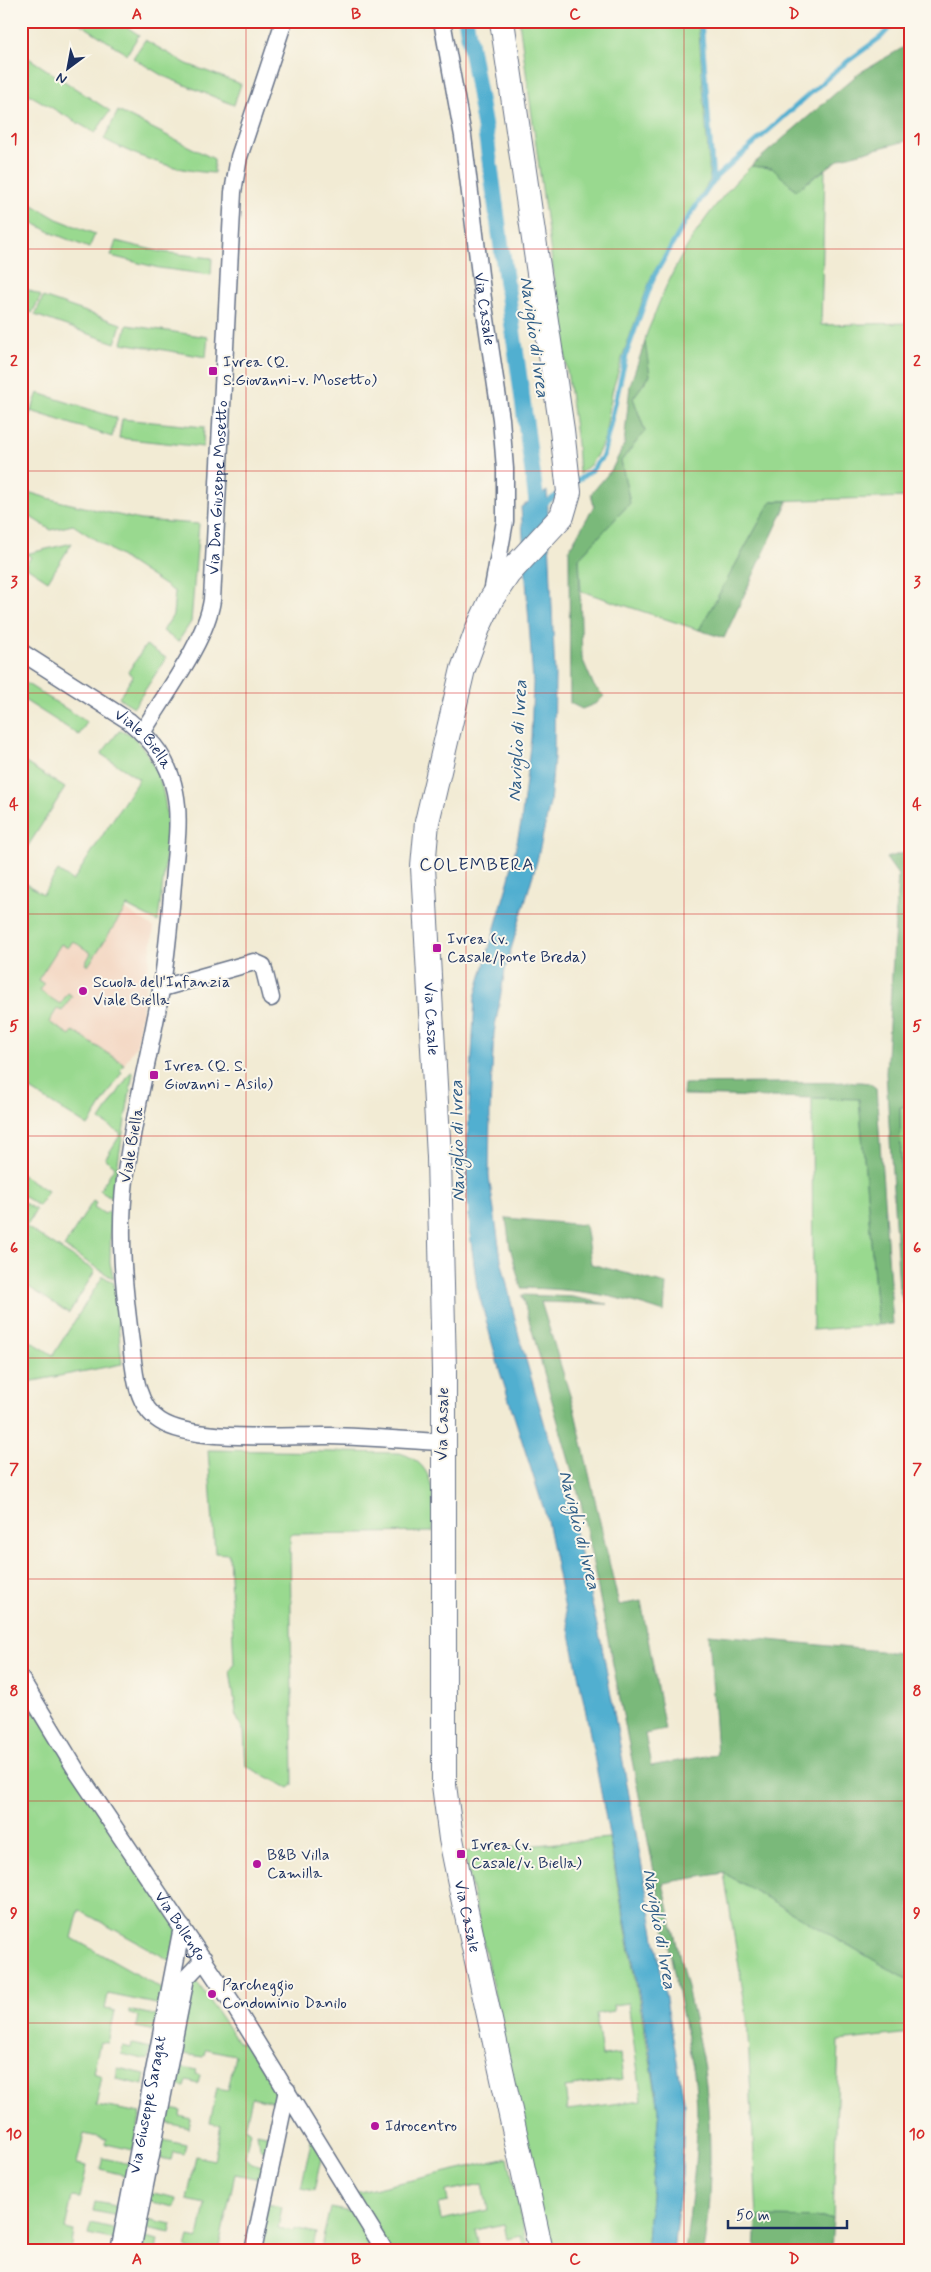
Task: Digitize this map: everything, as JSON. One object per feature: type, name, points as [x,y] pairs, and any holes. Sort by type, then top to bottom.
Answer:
[{"type":"main road","name":"Via Casale","points":[[502,21],[562,430],[569,492],[562,516],[508,574],[492,598],[463,669],[427,822],[423,868],[439,1157],[444,1370],[444,1785],[451,1838],[541,2251]]},
{"type":"street","name":"Via Don Giuseppe Mosetto","points":[[142,732],[199,639],[209,619],[213,591],[233,192],[239,157],[284,21]]},
{"type":"street","name":"Via Casale","points":[[442,21],[463,136],[482,299],[501,419],[506,480],[504,521],[492,598]]},
{"type":"street","name":"Viale Biella","points":[[21,652],[129,721],[142,732],[155,745],[168,768],[175,792],[176,845],[162,988],[133,1129],[122,1212],[124,1287],[138,1390],[146,1408],[158,1421],[179,1431],[206,1435],[330,1436],[443,1442]]},
{"type":"street","points":[[162,988],[254,962],[263,966],[271,998]]},
{"type":"street","name":"Via Bollengo","points":[[21,1679],[78,1773],[204,1959],[287,2090],[385,2251]]},
{"type":"street","name":"Via Giuseppe Saragat","points":[[119,2251],[182,1927]]},
{"type":"street","points":[[132,2251],[186,1978],[204,1959]]},
{"type":"street","points":[[253,2251],[287,2090]]},
{"type":"shaded area","name":"Scuola dell'Infanzia Viale Biella","points":[[81,881],[154,928],[137,1044],[120,1071],[21,1007],[21,974]]},
{"type":"green space","points":[[76,21],[118,21],[139,35],[127,54]]},
{"type":"green space","points":[[519,21],[698,21],[710,180],[652,275],[624,352],[612,392],[605,437],[590,465],[579,474],[577,443]]},
{"type":"green space","points":[[145,40],[187,64],[241,84],[234,105],[163,76],[133,58]]},
{"type":"green space","points":[[906,46],[910,55],[910,140],[841,158],[796,190],[772,168],[751,166],[859,73]]},
{"type":"green space","points":[[21,53],[110,111],[95,133],[23,91],[25,88],[21,85]]},
{"type":"green space","points":[[118,111],[214,159],[214,173],[199,172],[157,162],[130,152],[104,139]]},
{"type":"green space","points":[[751,166],[772,168],[796,190],[825,170],[821,325],[910,323],[910,497],[771,501],[699,630],[581,591],[579,558],[630,503],[621,461],[645,431],[633,398],[650,375],[645,341],[662,295],[694,235],[721,199]]},
{"type":"green space","points":[[21,198],[57,219],[95,234],[89,248],[52,233],[21,216]]},
{"type":"green space","points":[[116,241],[161,252],[212,258],[211,275],[159,268],[111,256]]},
{"type":"green space","points":[[21,286],[41,296],[32,313],[21,308]]},
{"type":"green space","points":[[43,297],[121,324],[115,343],[35,315]]},
{"type":"green space","points":[[127,325],[208,337],[206,357],[122,343]]},
{"type":"green space","points":[[645,342],[650,375],[633,398],[645,431],[621,461],[630,503],[579,558],[582,658],[594,686],[604,696],[597,703],[582,709],[570,703],[569,550],[594,506],[591,494],[612,469],[624,445],[630,385]]},
{"type":"green space","points":[[38,393],[117,418],[112,437],[31,411]]},
{"type":"green space","points":[[21,408],[31,411],[21,437]]},
{"type":"green space","points":[[122,419],[204,427],[203,447],[119,438]]},
{"type":"green space","points":[[21,490],[58,501],[140,520],[199,524],[191,622],[178,642],[163,631],[173,615],[175,592],[73,525],[51,530],[21,511]]},
{"type":"green space","points":[[771,501],[788,501],[724,638],[699,630]]},
{"type":"green space","points":[[72,543],[48,581],[25,566],[31,557],[26,554]]},
{"type":"green space","points":[[146,645],[166,658],[134,707],[119,698],[133,676],[128,672]]},
{"type":"green space","points":[[21,680],[87,722],[79,735],[21,698]]},
{"type":"green space","points":[[119,731],[130,734],[143,748],[155,768],[162,788],[167,832],[158,922],[127,906],[88,966],[85,964],[91,953],[73,941],[68,948],[61,944],[38,980],[44,984],[40,991],[60,1004],[68,993],[72,996],[62,1011],[57,1009],[49,1022],[70,1035],[73,1031],[124,1064],[120,1070],[122,1072],[88,1126],[21,1084],[21,881],[43,894],[58,871],[73,881],[139,779],[101,754]]},
{"type":"green space","points":[[21,760],[65,788],[21,857]]},
{"type":"green space","points":[[910,851],[910,1106],[900,1107],[903,1302],[899,1288],[886,1073],[898,875],[886,858]]},
{"type":"green space","points":[[131,1072],[133,1073],[112,1198],[100,1190],[115,1166],[105,1159],[121,1134],[100,1120]]},
{"type":"green space","points":[[869,1083],[876,1088],[893,1324],[878,1325],[859,1099],[683,1095],[684,1084]]},
{"type":"green space","points":[[812,1098],[859,1098],[878,1325],[813,1330]]},
{"type":"green space","points":[[900,1106],[910,1106],[910,1312],[903,1302]]},
{"type":"green space","points":[[21,1174],[48,1191],[39,1206],[21,1195]]},
{"type":"green space","points":[[21,1201],[36,1210],[26,1227],[95,1271],[69,1313],[21,1282]]},
{"type":"green space","points":[[93,1201],[96,1203],[94,1207],[105,1214],[108,1211],[111,1213],[110,1263],[114,1279],[64,1247]]},
{"type":"green space","points":[[506,1218],[585,1225],[591,1264],[666,1284],[664,1312],[628,1301],[594,1294],[521,1288],[510,1247]]},
{"type":"green space","points":[[103,1276],[114,1283],[122,1364],[28,1382],[21,1378],[21,1335],[53,1355]]},
{"type":"green space","points":[[522,1295],[572,1297],[607,1304],[541,1302],[574,1408],[619,1605],[641,1601],[665,1730],[645,1734],[651,1766],[717,1754],[709,1634],[910,1654],[910,1981],[724,1873],[663,1883],[698,2035],[708,2103],[710,2180],[703,2251],[685,2251],[697,2139],[694,2073],[581,1503]]},
{"type":"green space","points":[[208,1450],[400,1453],[422,1466],[428,1475],[431,1485],[433,1496],[433,1532],[290,1534],[293,1785],[289,1788],[246,1766],[244,1732],[237,1718],[230,1671],[234,1664],[229,1554],[215,1553]]},
{"type":"green space","points":[[21,1687],[178,1929],[173,1962],[79,1910],[72,1938],[164,1990],[161,2005],[108,1994],[105,2009],[115,2011],[108,2043],[100,2042],[93,2073],[102,2076],[96,2105],[141,2113],[133,2150],[106,2144],[107,2139],[84,2134],[77,2164],[87,2166],[80,2198],[72,2197],[65,2229],[74,2231],[71,2251],[21,2251]]},
{"type":"green space","points":[[609,1838],[659,2109],[646,2251],[549,2251],[464,1852]],"holes":[[[628,2003],[642,2100],[568,2110],[565,2087],[623,2079],[620,2054],[602,2056],[596,2014],[614,2011],[613,2005]]]},
{"type":"green space","points":[[724,1873],[910,1981],[910,2033],[839,2041],[833,2218],[757,2217],[747,2017]]},
{"type":"green space","points":[[195,1979],[238,2042],[253,2044],[284,2090],[271,2154],[259,2148],[257,2132],[271,2135],[278,2103],[252,2097],[245,2129],[250,2131],[245,2157],[252,2163],[268,2168],[265,2180],[235,2174],[218,2251],[191,2251],[186,2248],[189,2237],[198,2239],[205,2204],[187,2200],[196,2156],[214,2160],[221,2125],[210,2123],[217,2088],[228,2090],[235,2055],[206,2049],[203,2057],[177,2053],[190,1986]]},
{"type":"green space","points":[[129,2010],[159,2016],[155,2031],[136,2027],[138,2016],[129,2014]]},
{"type":"green space","points":[[132,2044],[151,2048],[148,2060],[121,2054],[123,2046],[131,2048]]},
{"type":"green space","points":[[174,2065],[197,2070],[196,2074],[200,2075],[198,2084],[187,2081],[185,2087],[170,2084]]},
{"type":"green space","points":[[118,2068],[145,2074],[143,2085],[116,2079]]},
{"type":"green space","points":[[165,2108],[181,2111],[180,2116],[191,2119],[189,2128],[162,2122]]},
{"type":"green space","points":[[312,2137],[322,2154],[314,2191],[301,2188]]},
{"type":"green space","points":[[159,2139],[186,2145],[184,2154],[173,2152],[171,2160],[155,2157]]},
{"type":"green space","points":[[103,2158],[130,2164],[128,2176],[100,2169]]},
{"type":"green space","points":[[508,2158],[528,2251],[524,2251],[521,2236],[507,2239],[504,2224],[475,2230],[480,2251],[391,2251],[355,2193]],"holes":[[[483,2184],[488,2210],[441,2220],[438,2204],[448,2202],[446,2191]]]},
{"type":"green space","points":[[148,2192],[177,2198],[175,2207],[146,2201]]},
{"type":"green space","points":[[95,2202],[121,2207],[119,2216],[93,2211]]},
{"type":"green space","points":[[267,2204],[282,2207],[278,2228],[293,2231],[294,2228],[316,2233],[312,2251],[259,2251]]},
{"type":"green space","points":[[330,2208],[356,2213],[379,2251],[320,2251]]},
{"type":"green space","points":[[757,2217],[833,2218],[831,2251],[755,2251]]},
{"type":"green space","points":[[143,2218],[172,2224],[170,2233],[141,2227]]},
{"type":"green space","points":[[91,2223],[117,2229],[115,2240],[88,2234]]},
{"type":"green space","points":[[141,2236],[158,2240],[156,2251],[138,2251]]},
{"type":"water","points":[[547,491],[555,676],[554,758],[550,803],[537,861],[505,970],[494,1033],[489,1176],[501,1259],[519,1336],[570,1511],[602,1646],[684,2101],[682,2175],[673,2251],[646,2251],[659,2109],[649,2046],[585,1708],[546,1516],[500,1372],[477,1287],[470,1234],[466,1171],[475,997],[509,879],[521,823],[531,737],[533,682],[521,507]]},
{"type":"waterway","name":"Naviglio di Ivrea","points":[[466,21],[487,142],[536,498],[537,520]]},
{"type":"waterway","points":[[701,21],[713,181]]},
{"type":"waterway","points":[[574,483],[592,470],[603,456],[627,352],[654,276],[686,221],[716,177],[840,67],[881,37],[896,21]]},
{"type":"waterway","points":[[543,505],[561,492]]},
{"type":"place","name":"Ivrea (Q. S.Giovanni-v. Mosetto)","points":[[213,371]]},
{"type":"place","name":"Ivrea (v. Casale/ponte Breda)","points":[[437,948]]},
{"type":"place","name":"Scuola dell'Infanzia Viale Biella","points":[[83,991]]},
{"type":"place","name":"Ivrea (Q. S. Giovanni - Asilo)","points":[[154,1075]]},
{"type":"place","name":"Ivrea (v. Casale/v. Biella)","points":[[461,1854]]},
{"type":"place","name":"B&B Villa Camilla","points":[[257,1864]]},
{"type":"place","name":"Parcheggio Condominio Danilo","points":[[212,1994]]},
{"type":"place","name":"Idrocentro","points":[[375,2126]]},
{"type":"district","name":"COLEMBERA","points":[[477,865]]}]
